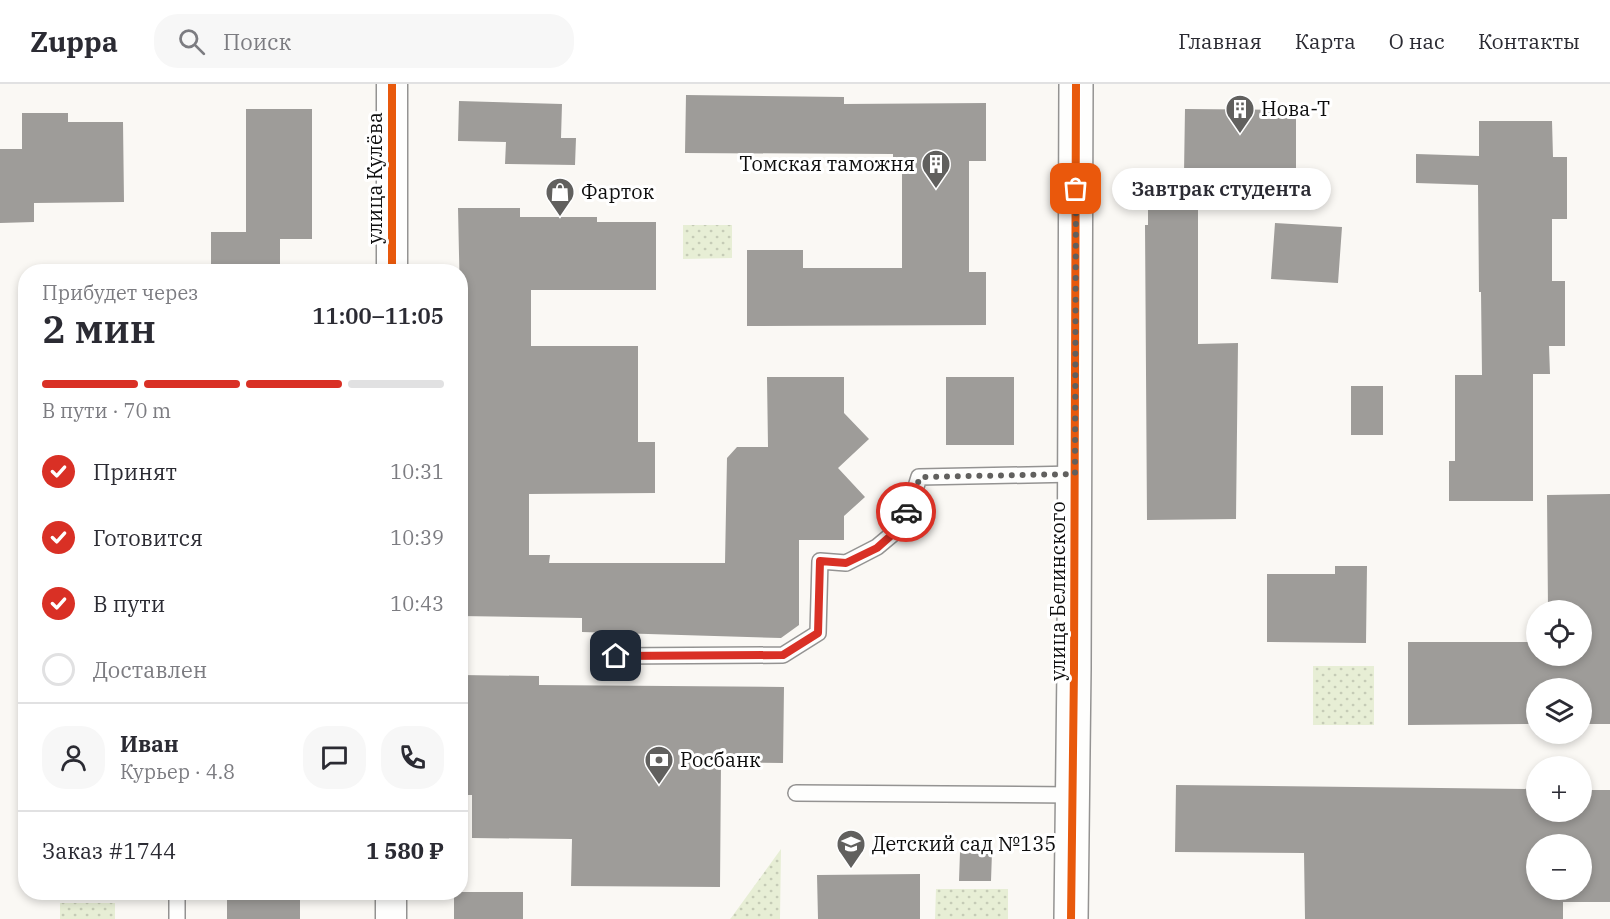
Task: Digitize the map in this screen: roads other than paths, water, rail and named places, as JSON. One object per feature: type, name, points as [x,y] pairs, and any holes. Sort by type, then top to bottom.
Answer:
[{"type":"street","name":"улица Кулёва","points":[[392,84],[392,264]]},
{"type":"street","name":"улица Белинского","points":[[1071,919],[1076,84]]},
{"type":"street","points":[[391,900],[391,919]]},
{"type":"lane","points":[[616,656],[783,655],[818,633],[820,561],[846,563],[877,548],[895,532],[911,503],[920,477],[1075,474]]},
{"type":"lane","points":[[796,793],[1073,795]]},
{"type":"lane","points":[[177,900],[177,919]]},
{"type":"place","name":"Нова-Т","points":[[1240,134]]},
{"type":"place","name":"Завтрак студента","points":[[1076,189]]},
{"type":"place","name":"Томская таможня","points":[[936,190]]},
{"type":"place","name":"Фарток","points":[[560,218]]},
{"type":"place","name":"Росбанк","points":[[659,786]]},
{"type":"place","name":"Детский сад №135","points":[[851,870]]}]
